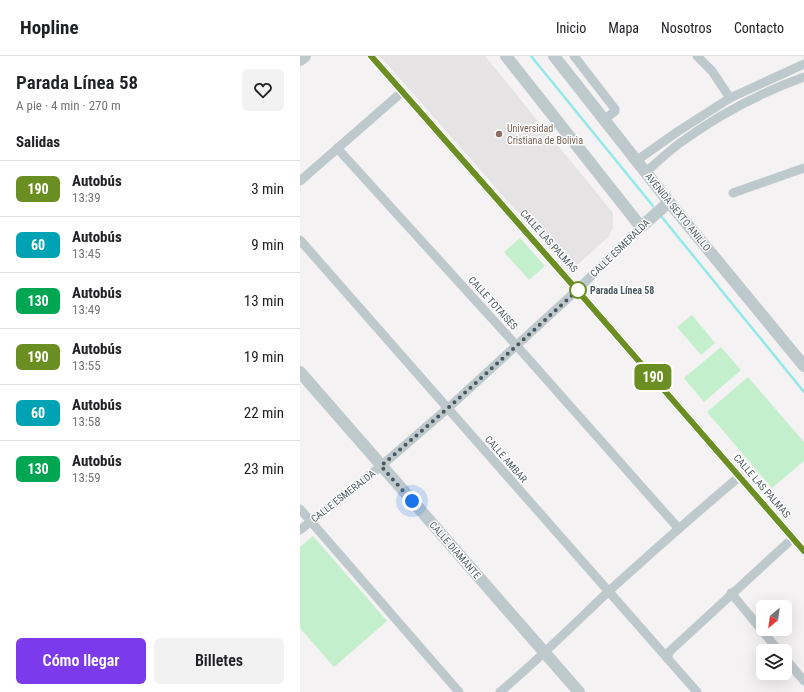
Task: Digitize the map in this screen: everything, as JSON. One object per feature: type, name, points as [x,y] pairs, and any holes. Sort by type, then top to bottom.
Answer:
[{"type":"street","points":[[300,60],[305,56]]},
{"type":"street","name":"CALLE LAS PALMAS","points":[[371,56],[804,551]]},
{"type":"street","points":[[506,56],[641,228]]},
{"type":"street","name":"AVENIDA SEXTO ANILLO","points":[[554,56],[669,202],[804,366]]},
{"type":"street","points":[[574,56],[615,109],[615,111],[604,120]]},
{"type":"street","points":[[697,56],[712,71],[730,98]]},
{"type":"street","points":[[636,160],[730,98],[804,64]]},
{"type":"street","points":[[571,78],[583,68]]},
{"type":"street","points":[[778,76],[783,85]]},
{"type":"street","points":[[646,172],[681,142],[728,111],[783,85],[804,77]]},
{"type":"street","points":[[300,181],[402,92]]},
{"type":"street","name":"CALLE TOTAISES","points":[[337,148],[516,345],[679,529]]},
{"type":"street","points":[[733,193],[804,168]]},
{"type":"street","name":"CALLE ESMERALDA","points":[[300,530],[381,466],[447,409],[577,290],[669,202]]},
{"type":"street","name":"CALLE AMBAR","points":[[300,240],[697,692]]},
{"type":"street","name":"CALLE DIAMANTE","points":[[300,372],[579,692]]},
{"type":"street","points":[[500,692],[545,653],[609,592],[679,529],[739,477]]},
{"type":"street","points":[[300,509],[439,671],[459,692]]},
{"type":"street","points":[[667,658],[670,651],[731,593],[793,538]]},
{"type":"street","points":[[731,593],[773,644]]},
{"type":"street","points":[[792,666],[804,681]]},
{"type":"shaded area","name":"Universidad Cristiana de Bolivia","points":[[380,56],[485,56],[613,213],[613,227],[609,236],[570,272]]},
{"type":"green space","points":[[520,238],[545,266],[529,280],[504,252]]},
{"type":"green space","points":[[692,315],[715,343],[701,355],[677,327]]},
{"type":"green space","points":[[721,347],[741,370],[704,402],[684,378]]},
{"type":"green space","points":[[748,377],[804,442],[804,461],[772,488],[707,412]]},
{"type":"green space","points":[[313,536],[387,621],[334,667],[300,628],[300,547]]},
{"type":"waterway","points":[[531,56],[653,206]]},
{"type":"waterway","points":[[661,216],[804,392]]},
{"type":"bus line","name":"190","points":[[371,56],[804,551]]},
{"type":"place","name":"Universidad Cristiana de Bolivia","points":[[499,134]]},
{"type":"place","name":"Parada Línea 58","points":[[578,290]]},
{"type":"route","points":[[412,501],[381,466],[447,409],[578,290]]}]
